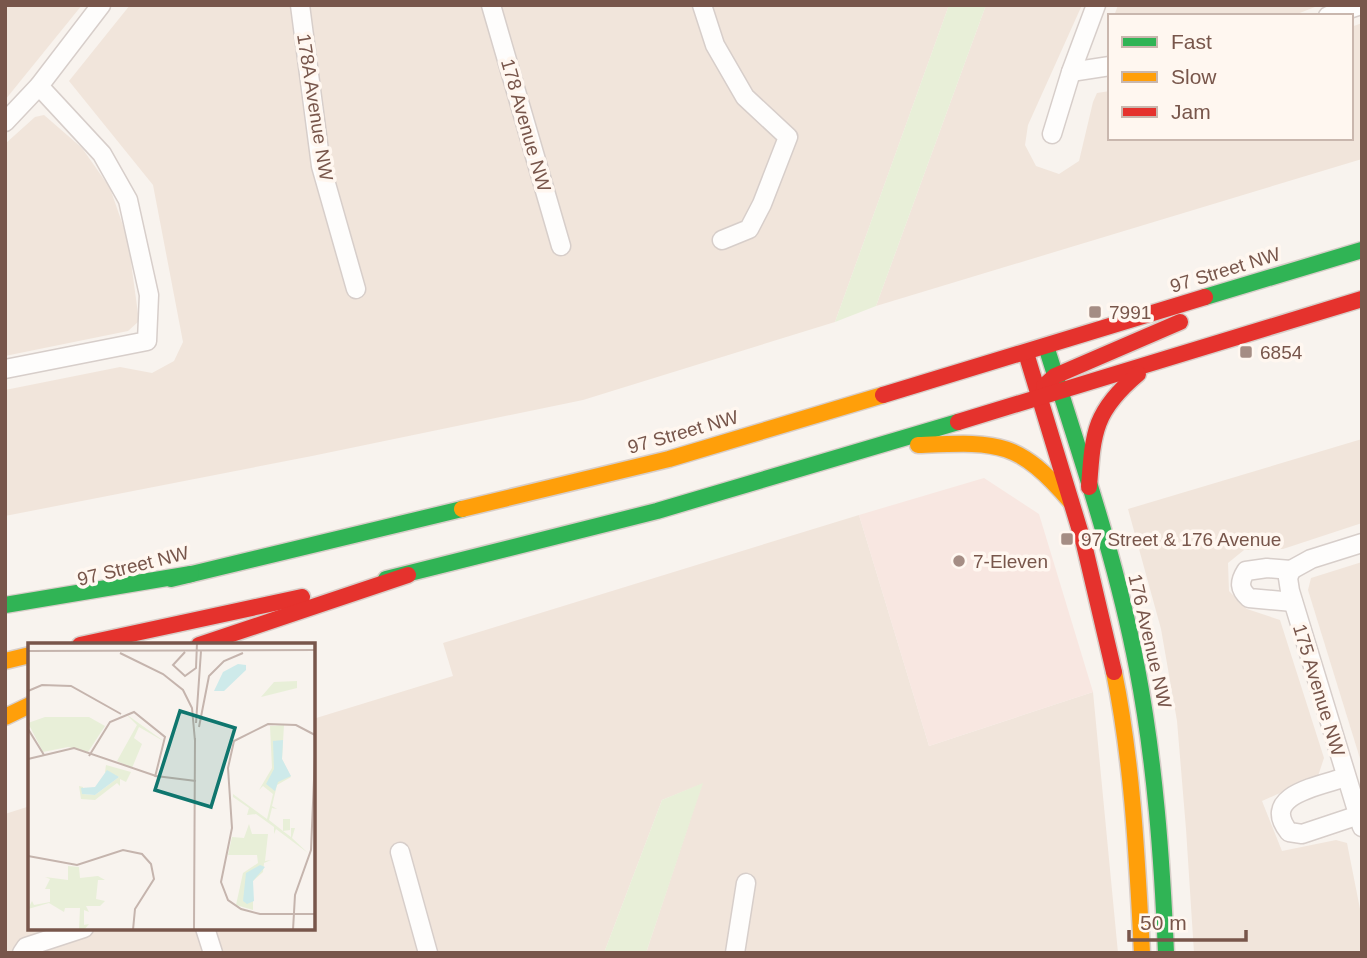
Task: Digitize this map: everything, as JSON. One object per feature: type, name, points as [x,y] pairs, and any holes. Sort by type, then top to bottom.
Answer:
[{"type":"main road","name":"97 Street NW","points":[[5,619],[669,459],[1362,250]]},
{"type":"main road","points":[[1040,396],[1044,387],[1055,376],[1305,268]]},
{"type":"main road","points":[[88,643],[408,575],[657,511],[1148,366],[1362,299]]},
{"type":"main road","name":"176 Avenue NW","points":[[1046,346],[1128,627],[1149,738],[1158,809],[1166,953]]},
{"type":"main road","points":[[1026,353],[1071,502],[1106,636],[1125,737],[1134,815],[1142,953]]},
{"type":"main road","points":[[1089,487],[1092,440],[1098,418],[1117,390],[1148,366]]},
{"type":"main road","points":[[877,446],[989,443],[1010,448],[1029,457],[1049,474],[1071,502]]},
{"type":"main road","points":[[5,605],[191,574]]},
{"type":"main road","points":[[205,643],[408,575]]},
{"type":"main road","points":[[5,661],[28,655]]},
{"type":"main road","points":[[5,717],[28,706]]},
{"type":"street","points":[[5,122],[39,86],[101,5]]},
{"type":"street","name":"178A Avenue NW","points":[[300,5],[321,166],[356,289]]},
{"type":"street","name":"178 Avenue NW","points":[[491,5],[561,246]]},
{"type":"street","points":[[702,5],[715,45],[745,97],[789,137],[749,229],[722,240]]},
{"type":"street","points":[[1052,134],[1096,5]]},
{"type":"street","points":[[1334,14],[1361,5]]},
{"type":"street","points":[[1071,72],[1108,66]]},
{"type":"street","points":[[5,369],[147,341],[149,295],[128,200],[103,154],[39,86]]},
{"type":"street","points":[[1291,570],[1311,559],[1362,543]]},
{"type":"street","name":"175 Avenue NW","points":[[1293,603],[1250,598],[1241,586],[1241,579],[1246,571],[1267,568],[1291,570],[1288,578],[1293,603],[1360,821],[1302,834],[1289,832],[1281,823],[1279,814],[1283,803],[1292,797],[1346,777]]},
{"type":"street","points":[[400,852],[428,953]]},
{"type":"street","points":[[735,953],[746,883]]},
{"type":"street","points":[[22,953],[26,947],[78,930]]},
{"type":"street","points":[[206,930],[213,953]]},
{"type":"shaded area","points":[[5,5],[82,5],[5,100]]},
{"type":"shaded area","points":[[130,5],[949,5],[835,322],[583,400],[5,516],[5,390],[120,367],[152,373],[174,361],[183,342],[153,185],[69,81]]},
{"type":"shaded area","points":[[986,5],[1082,5],[1028,125],[1025,145],[1036,166],[1059,174],[1079,161],[1093,102],[1097,93],[1108,91],[1108,140],[1353,140],[1353,26],[1362,23],[1362,159],[876,306]]},
{"type":"shaded area","points":[[1118,5],[1320,5],[1297,14],[1115,14]]},
{"type":"shaded area","points":[[44,115],[82,148],[110,188],[128,240],[139,321],[128,331],[5,356],[5,144],[35,117]]},
{"type":"shaded area","points":[[1362,439],[1362,523],[1283,549],[1244,550],[1228,563],[1229,591],[1247,609],[1280,620],[1324,758],[1318,776],[1262,801],[1282,851],[1336,840],[1347,843],[1362,919],[1362,953],[1194,953],[1177,721],[1161,629],[1128,509]]},
{"type":"shaded area","points":[[984,478],[1039,514],[1093,692],[929,746],[859,515]]},
{"type":"shaded area","points":[[859,515],[929,746],[1093,692],[1118,953],[646,953],[702,784],[662,800],[604,953],[5,953],[5,814],[28,807],[28,930],[315,930],[315,718],[453,676],[443,643]]},
{"type":"shaded area","points":[[1362,562],[1362,765],[1308,590],[1311,578]]},
{"type":"green space","points":[[949,5],[986,5],[876,306],[835,322]]},
{"type":"green space","points":[[703,783],[646,953],[604,953],[662,800]]},
{"type":"traffic: fast","points":[[1205,297],[1362,250]]},
{"type":"traffic: fast","points":[[1046,346],[1108,546],[1137,668],[1157,810],[1166,953]]},
{"type":"traffic: fast","points":[[386,579],[657,511],[958,422]]},
{"type":"traffic: fast","points":[[171,579],[462,509]]},
{"type":"traffic: fast","points":[[5,605],[191,574]]},
{"type":"traffic: slow","points":[[462,509],[669,459],[883,395]]},
{"type":"traffic: slow","points":[[918,445],[968,444],[1004,449],[1020,455],[1036,466],[1071,502]]},
{"type":"traffic: slow","points":[[5,661],[28,655]]},
{"type":"traffic: slow","points":[[1114,672],[1130,777],[1142,953]]},
{"type":"traffic: slow","points":[[5,717],[28,706]]},
{"type":"traffic: jam","points":[[883,395],[1205,297]]},
{"type":"traffic: jam","points":[[958,422],[1362,299]]},
{"type":"traffic: jam","points":[[1044,386],[1055,376],[1180,322]]},
{"type":"traffic: jam","points":[[1026,353],[1084,544],[1114,672]]},
{"type":"traffic: jam","points":[[1089,487],[1092,451],[1098,424],[1112,400],[1138,374]]},
{"type":"traffic: jam","points":[[205,643],[408,575]]},
{"type":"traffic: jam","points":[[89,643],[302,597]]},
{"type":"place","name":"7991","points":[[1095,312]]},
{"type":"place","name":"6854","points":[[1246,352]]},
{"type":"place","name":"97 Street & 176 Avenue","points":[[1067,539]]},
{"type":"place","name":"7-Eleven","points":[[959,561]]}]
